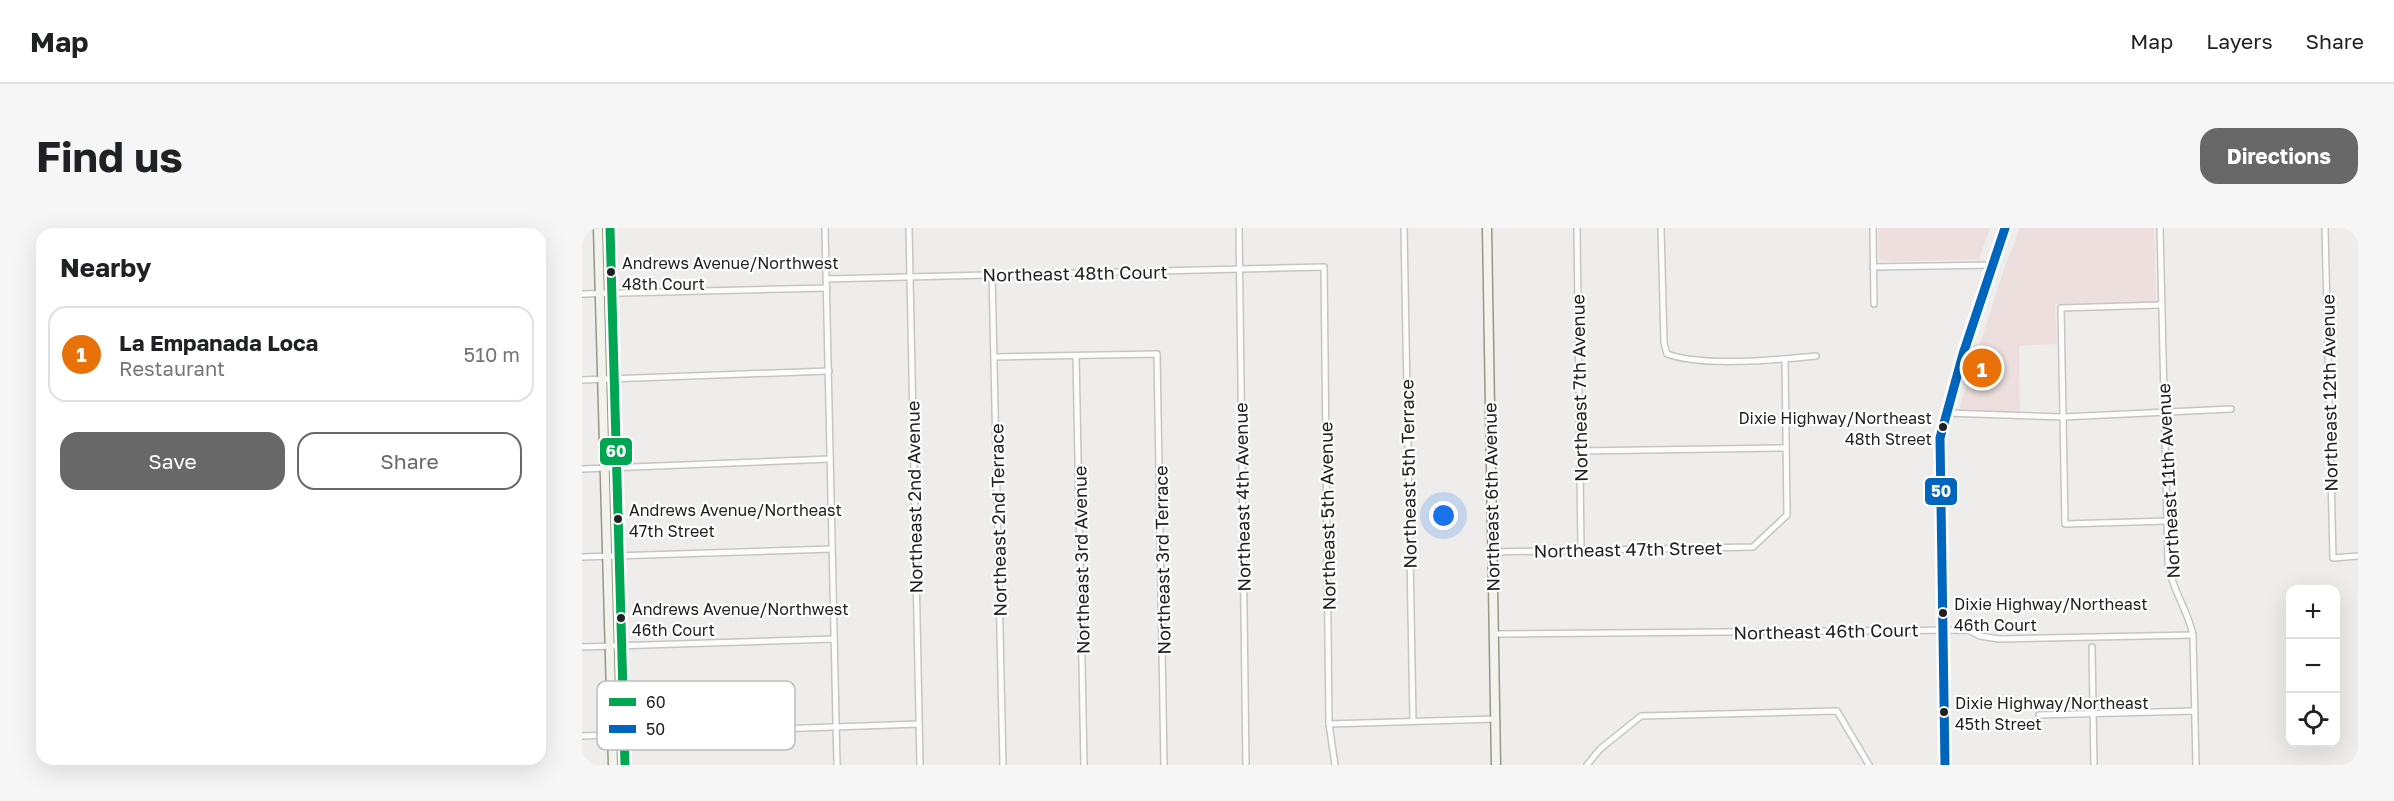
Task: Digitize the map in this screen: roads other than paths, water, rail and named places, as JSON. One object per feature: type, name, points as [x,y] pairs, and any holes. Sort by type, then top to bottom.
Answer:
[{"type":"main road","points":[[598,228],[610,681]]},
{"type":"main road","points":[[610,228],[616,380],[622,681]]},
{"type":"main road","name":"Northeast 6th Avenue","points":[[1487,228],[1496,765]]},
{"type":"main road","points":[[1945,765],[1941,630],[1940,438],[2005,228]]},
{"type":"main road","points":[[612,750],[613,765]]},
{"type":"main road","points":[[624,750],[625,765]]},
{"type":"street","points":[[825,228],[837,765]]},
{"type":"street","name":"Northeast 2nd Avenue","points":[[909,228],[920,765]]},
{"type":"street","name":"Northeast 4th Avenue","points":[[1239,228],[1246,765]]},
{"type":"street","name":"Northeast 5th Terrace","points":[[1404,228],[1413,720]]},
{"type":"street","name":"Northeast 7th Avenue","points":[[1577,228],[1581,549]]},
{"type":"street","points":[[1661,228],[1664,343],[1667,354],[1683,360],[1785,359],[1816,356]]},
{"type":"street","points":[[1873,228],[1874,304]]},
{"type":"street","name":"Northeast 11th Avenue","points":[[2160,228],[2163,410],[2171,584],[2189,615],[2193,636],[2196,765]]},
{"type":"street","name":"Northeast 12th Avenue","points":[[2325,228],[2333,558],[2358,556]]},
{"type":"street","points":[[1874,267],[1992,265]]},
{"type":"street","name":"Northeast 48th Court","points":[[826,279],[1324,267]]},
{"type":"street","name":"Northeast 5th Avenue","points":[[1324,267],[1329,724],[1335,765]]},
{"type":"street","name":"Northeast 2nd Terrace","points":[[992,274],[1003,765]]},
{"type":"street","points":[[582,294],[827,288]]},
{"type":"street","points":[[2161,305],[2061,308],[2065,524],[2167,521]]},
{"type":"street","name":"Northeast 3rd Terrace","points":[[1076,356],[1157,354],[1164,765]]},
{"type":"street","points":[[995,357],[1076,356]]},
{"type":"street","name":"Northeast 3rd Avenue","points":[[1076,356],[1084,765]]},
{"type":"street","points":[[1580,451],[1785,448],[1785,359]]},
{"type":"street","points":[[582,380],[829,372]]},
{"type":"street","points":[[1946,413],[2063,417],[2163,410],[2231,409]]},
{"type":"street","name":"Northeast 47th Street","points":[[1492,552],[1753,547],[1761,542],[1787,514],[1785,448]]},
{"type":"street","points":[[582,469],[830,459]]},
{"type":"street","points":[[582,557],[832,549]]},
{"type":"street","name":"Northeast 46th Court","points":[[1494,634],[1968,630],[1980,636],[1999,639],[2193,636]]},
{"type":"street","points":[[582,647],[834,639]]},
{"type":"street","points":[[2092,647],[2094,765]]},
{"type":"street","points":[[1587,765],[1599,749],[1641,716],[1838,711],[1869,765]]},
{"type":"street","points":[[2039,715],[2195,711]]},
{"type":"street","points":[[1329,724],[1496,719]]},
{"type":"street","points":[[795,729],[919,724]]},
{"type":"place","name":"Andrews Avenue/Northwest 48th Court","points":[[611,272]]},
{"type":"place","name":"La Empanada Loca","points":[[1982,368]]},
{"type":"place","name":"Dixie Highway/Northeast 48th Street","points":[[1943,427]]},
{"type":"place","name":"Andrews Avenue/Northeast 47th Street","points":[[618,519]]},
{"type":"place","name":"Dixie Highway/Northeast 46th Court","points":[[1943,613]]},
{"type":"place","name":"Andrews Avenue/Northwest 46th Court","points":[[621,618]]},
{"type":"place","name":"Dixie Highway/Northeast 45th Street","points":[[1944,712]]}]
